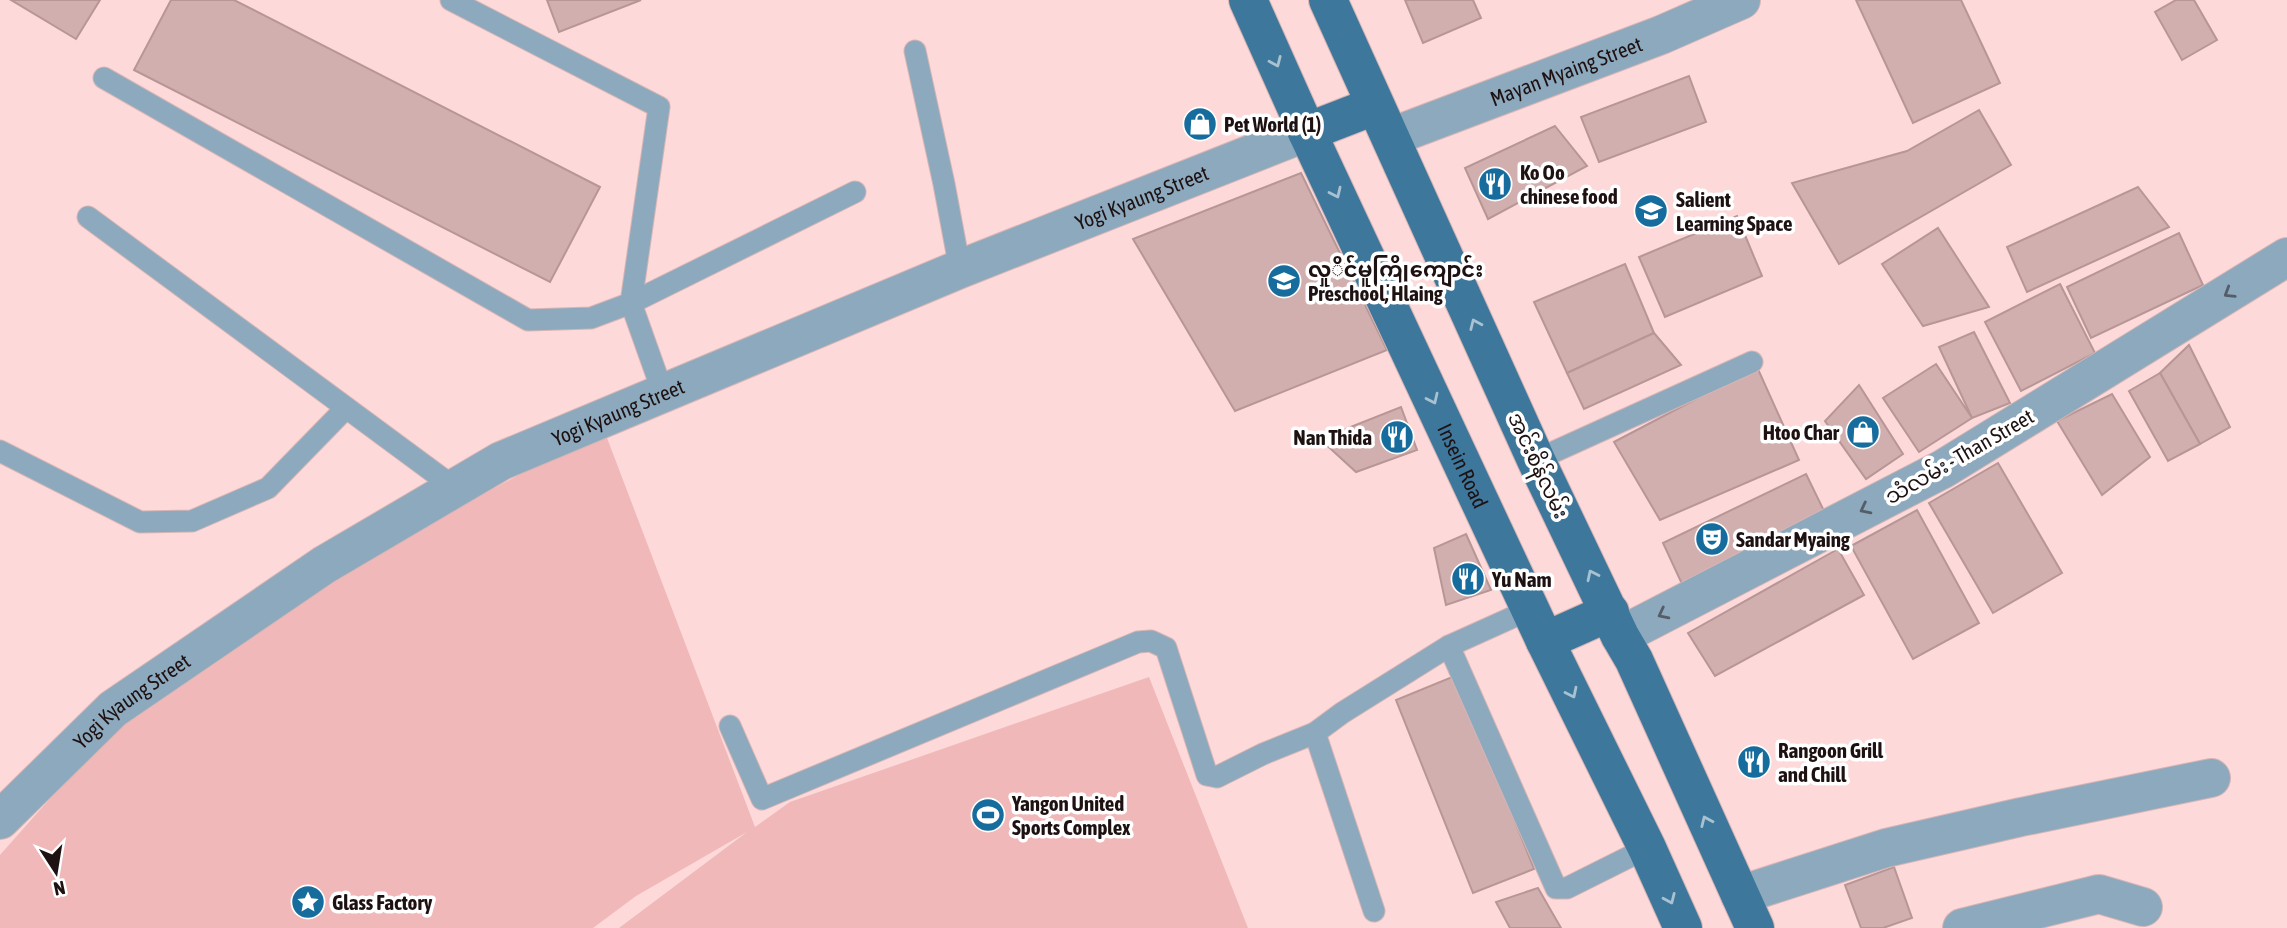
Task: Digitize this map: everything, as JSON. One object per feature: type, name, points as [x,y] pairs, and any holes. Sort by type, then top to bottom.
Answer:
[{"type":"main road","name":"Insein Road","points":[[1248,0],[1538,625],[1683,928]]},
{"type":"main road","name":"အင်းစိန်လမ်း","points":[[1328,0],[1536,460],[1634,660],[1743,917]]},
{"type":"main road","points":[[1307,132],[1382,121]]},
{"type":"main road","points":[[1538,625],[1615,624]]},
{"type":"street","name":"Mayan Myaing Street","points":[[1382,121],[1661,35],[1741,0]]},
{"type":"street","name":"Yogi Kyaung Street","points":[[3,811],[113,709],[324,565],[501,461],[960,269],[1307,132]]},
{"type":"street","name":"သံလမ်း - Than Street","points":[[1615,624],[1943,469],[2287,257]]},
{"type":"street","points":[[1743,917],[1886,848],[2211,778]]},
{"type":"street","points":[[1962,928],[2099,894],[2143,907]]},
{"type":"lane","points":[[451,0],[659,107],[631,303],[663,393]]},
{"type":"lane","points":[[915,51],[960,269]]},
{"type":"lane","points":[[104,78],[528,320],[591,318],[631,303],[855,192]]},
{"type":"lane","points":[[88,217],[455,488]]},
{"type":"lane","points":[[1536,460],[1752,362]]},
{"type":"lane","points":[[0,451],[140,522],[192,521],[268,488],[346,408]]},
{"type":"lane","points":[[730,726],[762,799],[1138,642],[1151,641],[1166,648],[1207,775],[1217,777],[1263,754],[1315,733],[1449,646],[1538,625]]},
{"type":"lane","points":[[1449,646],[1556,888],[1567,888],[1647,848]]},
{"type":"lane","points":[[1315,733],[1374,911]]},
{"type":"shaded area","points":[[604,430],[755,827],[790,802],[1149,677],[1248,928],[619,928],[747,832],[636,896],[593,928],[0,928],[0,855],[117,723],[370,554]]},
{"type":"building","points":[[11,0],[100,0],[76,39]]},
{"type":"building","points":[[171,0],[234,0],[600,187],[550,282],[134,70]]},
{"type":"building","points":[[547,0],[641,0],[559,32]]},
{"type":"building","points":[[1405,0],[1473,0],[1481,18],[1423,43]]},
{"type":"building","points":[[1856,0],[1961,0],[2000,83],[1913,123]]},
{"type":"building","points":[[2176,0],[2194,0],[2217,40],[2182,60],[2155,12]]},
{"type":"building","points":[[1689,76],[1706,122],[1599,162],[1581,117]]},
{"type":"building","points":[[1979,110],[2011,165],[1839,264],[1792,183],[1907,151]]},
{"type":"building","points":[[1555,126],[1587,166],[1488,219],[1465,168]]},
{"type":"building","points":[[1301,173],[1387,350],[1235,411],[1133,239]]},
{"type":"building","points":[[2138,187],[2169,227],[2027,292],[2007,247]]},
{"type":"building","points":[[1737,216],[1762,276],[1665,317],[1639,257]]},
{"type":"building","points":[[1938,228],[1989,307],[1923,326],[1882,264]]},
{"type":"building","points":[[2179,233],[2203,285],[2091,338],[2067,287]]},
{"type":"building","points":[[1625,264],[1654,333],[1567,373],[1534,302]]},
{"type":"building","points":[[2060,284],[2095,353],[2021,391],[1985,322]]},
{"type":"building","points":[[1974,332],[2010,403],[1972,418],[1939,347]]},
{"type":"building","points":[[1654,333],[1681,365],[1584,409],[1567,373]]},
{"type":"building","points":[[2189,345],[2230,427],[2200,444],[2160,373]]},
{"type":"building","points":[[1936,364],[1972,418],[1919,452],[1883,398]]},
{"type":"building","points":[[1757,367],[1799,460],[1660,520],[1614,442]]},
{"type":"building","points":[[2160,373],[2200,444],[2168,461],[2129,391]]},
{"type":"building","points":[[1859,385],[1903,454],[1866,479],[1825,421]]},
{"type":"building","points":[[2112,394],[2150,457],[2102,495],[2057,421]]},
{"type":"building","points":[[1401,407],[1417,450],[1356,472],[1320,439]]},
{"type":"building","points":[[1998,463],[2062,573],[1993,613],[1929,503]]},
{"type":"building","points":[[1806,474],[1826,515],[1682,584],[1663,543]]},
{"type":"building","points":[[1917,510],[1979,623],[1913,659],[1851,546]]},
{"type":"building","points":[[1466,534],[1491,590],[1446,605],[1434,548]]},
{"type":"building","points":[[1838,549],[1864,595],[1715,676],[1688,633]]},
{"type":"building","points":[[1457,675],[1534,869],[1473,893],[1396,700]]},
{"type":"building","points":[[1894,867],[1912,918],[1883,928],[1861,928],[1845,885]]},
{"type":"building","points":[[1538,888],[1561,928],[1510,928],[1496,902]]},
{"type":"place","name":"Pet World (1)","points":[[1200,124]]},
{"type":"place","name":"Ko Oo chinese food","points":[[1495,184]]},
{"type":"place","name":"Salient Learning Space","points":[[1651,211]]},
{"type":"place","name":"လှုိင်မူကြိုကျောင်း Preschool, Hlaing","points":[[1284,281]]},
{"type":"place","name":"Htoo Char","points":[[1863,432]]},
{"type":"place","name":"Nan Thida","points":[[1397,437]]},
{"type":"place","name":"Sandar Myaing","points":[[1712,539]]},
{"type":"place","name":"Yu Nam","points":[[1468,579]]},
{"type":"place","name":"Rangoon Grill and Chill","points":[[1754,762]]},
{"type":"place","name":"Yangon United Sports Complex","points":[[988,815]]},
{"type":"place","name":"Glass Factory","points":[[308,902]]}]
